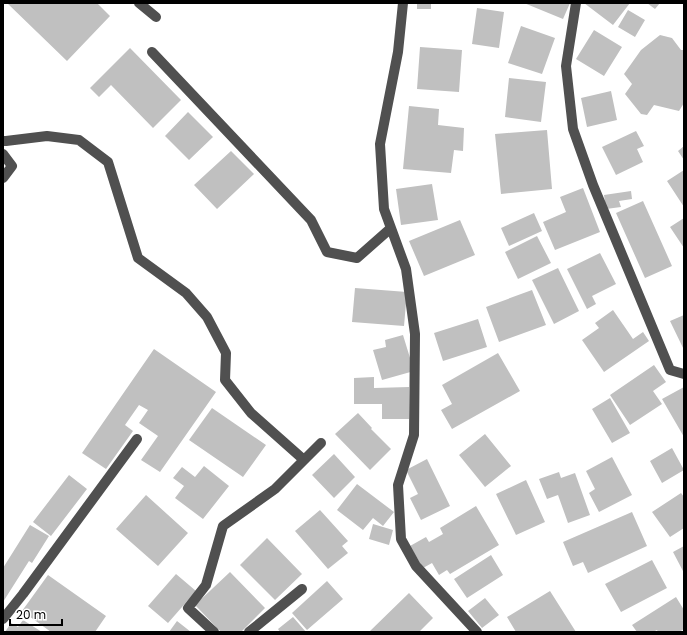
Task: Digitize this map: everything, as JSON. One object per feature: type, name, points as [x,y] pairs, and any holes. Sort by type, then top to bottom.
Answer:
[{"type":"street","points":[[139,3],[156,17]]},
{"type":"street","points":[[403,3],[398,52],[380,144],[384,209],[406,270],[416,334],[414,435],[398,485],[401,539],[416,566],[476,632]]},
{"type":"street","points":[[576,3],[566,66],[573,129],[593,185],[670,370],[684,374]]},
{"type":"street","points":[[152,52],[312,220],[327,252],[357,258],[391,228]]},
{"type":"street","points":[[3,141],[46,136],[79,140],[108,162],[138,258],[186,293],[206,317],[226,353],[225,380],[251,413],[304,460]]},
{"type":"street","points":[[3,154],[12,166],[3,178]]},
{"type":"street","points":[[3,619],[138,439]]},
{"type":"street","points":[[214,632],[188,608],[206,585],[223,526],[275,489],[321,443]]},
{"type":"street","points":[[249,632],[302,589]]},
{"type":"building","points":[[7,3],[97,3],[110,16],[67,61]]},
{"type":"building","points":[[417,3],[431,3],[431,9],[417,9]]},
{"type":"building","points":[[524,3],[570,3],[563,19]]},
{"type":"building","points":[[584,3],[630,3],[613,25]]},
{"type":"building","points":[[647,3],[660,3],[655,9]]},
{"type":"building","points":[[477,8],[504,12],[499,48],[472,44]]},
{"type":"building","points":[[628,10],[645,20],[635,37],[618,27]]},
{"type":"building","points":[[521,26],[555,38],[542,74],[508,63]]},
{"type":"building","points":[[594,30],[622,47],[604,76],[576,59]]},
{"type":"building","points":[[660,35],[672,38],[681,50],[684,50],[684,103],[679,111],[654,105],[647,115],[641,114],[625,94],[632,84],[624,74],[641,50]]},
{"type":"building","points":[[420,47],[462,50],[459,92],[417,89]]},
{"type":"building","points":[[130,48],[181,100],[153,128],[111,85],[99,97],[90,88]]},
{"type":"building","points":[[509,78],[546,82],[541,122],[505,117]]},
{"type":"building","points":[[611,91],[617,120],[587,127],[581,98]]},
{"type":"building","points":[[409,106],[439,109],[438,125],[464,128],[463,151],[454,150],[451,173],[403,169]]},
{"type":"building","points":[[188,112],[213,137],[189,160],[165,136]]},
{"type":"building","points":[[547,130],[552,189],[501,194],[495,134]]},
{"type":"building","points":[[636,131],[644,146],[637,149],[643,162],[616,175],[602,147]]},
{"type":"building","points":[[684,146],[684,160],[678,151]]},
{"type":"building","points":[[231,151],[254,174],[217,209],[194,185]]},
{"type":"building","points":[[684,170],[684,207],[667,181]]},
{"type":"building","points":[[432,184],[438,220],[401,225],[396,189]]},
{"type":"building","points":[[583,188],[600,232],[555,250],[543,222],[566,212],[560,197]]},
{"type":"building","points":[[631,191],[632,199],[619,201],[621,207],[606,209],[604,195]]},
{"type":"building","points":[[643,201],[672,266],[645,278],[616,213]]},
{"type":"building","points":[[534,213],[542,231],[509,246],[501,228]]},
{"type":"building","points":[[684,218],[684,248],[670,227]]},
{"type":"building","points":[[460,220],[475,255],[424,276],[409,241]]},
{"type":"building","points":[[537,236],[551,263],[518,279],[505,252]]},
{"type":"building","points":[[600,253],[616,284],[592,296],[596,304],[587,309],[567,269]]},
{"type":"building","points":[[558,268],[579,311],[554,324],[532,280]]},
{"type":"building","points":[[355,288],[407,292],[404,326],[352,322]]},
{"type":"building","points":[[532,290],[546,325],[499,342],[486,307]]},
{"type":"building","points":[[613,310],[633,339],[643,332],[649,341],[604,372],[582,340],[599,328],[595,323]]},
{"type":"building","points":[[684,315],[684,350],[670,321]]},
{"type":"building","points":[[478,319],[487,347],[443,361],[434,333]]},
{"type":"building","points":[[403,335],[414,371],[382,380],[373,350],[386,347],[385,340]]},
{"type":"building","points":[[154,349],[216,392],[160,472],[141,460],[158,436],[139,423],[148,410],[139,405],[125,425],[133,431],[106,469],[82,453]]},
{"type":"building","points":[[498,353],[520,391],[452,429],[441,410],[452,404],[442,385]]},
{"type":"building","points":[[654,365],[666,382],[653,391],[662,404],[630,425],[610,395]]},
{"type":"building","points":[[374,377],[374,388],[409,387],[409,419],[382,419],[382,404],[354,404],[354,378]]},
{"type":"building","points":[[684,387],[684,437],[662,399]]},
{"type":"building","points":[[610,398],[630,433],[612,443],[592,409]]},
{"type":"building","points":[[212,408],[266,445],[243,477],[189,440]]},
{"type":"building","points":[[358,413],[372,428],[371,429],[391,449],[370,470],[335,434]]},
{"type":"building","points":[[485,434],[511,466],[485,487],[459,455]]},
{"type":"building","points":[[672,448],[684,470],[662,483],[650,461]]},
{"type":"building","points":[[334,454],[355,477],[334,498],[312,475]]},
{"type":"building","points":[[612,457],[632,495],[599,512],[589,493],[595,489],[586,471]]},
{"type":"building","points":[[427,459],[450,506],[421,520],[410,498],[418,494],[406,470]]},
{"type":"building","points":[[204,466],[229,486],[203,519],[175,498],[184,486],[173,478],[182,467],[195,477]]},
{"type":"building","points":[[559,472],[561,478],[575,473],[590,515],[568,523],[558,495],[547,499],[539,479]]},
{"type":"building","points":[[69,475],[87,489],[51,536],[33,522]]},
{"type":"building","points":[[526,480],[545,522],[516,535],[496,494]]},
{"type":"building","points":[[357,484],[394,512],[383,526],[373,518],[363,530],[337,510]]},
{"type":"building","points":[[681,493],[684,497],[684,528],[670,537],[652,512]]},
{"type":"building","points":[[146,495],[188,533],[158,566],[116,529]]},
{"type":"building","points":[[476,506],[499,545],[450,574],[447,570],[439,575],[432,563],[423,568],[410,546],[426,537],[429,542],[443,534],[440,528]]},
{"type":"building","points":[[320,510],[348,541],[342,546],[348,553],[328,569],[295,531]]},
{"type":"building","points":[[632,512],[647,546],[588,573],[583,562],[573,566],[563,542]]},
{"type":"building","points":[[373,524],[393,530],[389,545],[369,539]]},
{"type":"building","points":[[30,525],[49,536],[32,563],[29,561],[3,602],[3,568]]},
{"type":"building","points":[[267,538],[302,574],[275,600],[240,565]]},
{"type":"building","points":[[684,546],[684,573],[673,552]]},
{"type":"building","points":[[491,555],[503,575],[467,598],[454,579]]},
{"type":"building","points":[[652,560],[667,588],[621,612],[605,584]]},
{"type":"building","points":[[230,572],[265,608],[241,632],[221,632],[195,605]]},
{"type":"building","points":[[176,574],[196,591],[168,623],[148,606]]},
{"type":"building","points":[[48,575],[106,616],[95,632],[51,632],[22,611]]},
{"type":"building","points":[[327,581],[343,599],[307,630],[292,613]]},
{"type":"building","points":[[550,591],[576,632],[516,632],[507,617]]},
{"type":"building","points":[[409,593],[433,618],[419,632],[369,632]]},
{"type":"building","points":[[676,597],[684,610],[684,629],[679,632],[658,632],[657,630],[653,632],[637,632],[632,625]]},
{"type":"building","points":[[485,598],[499,615],[482,628],[468,611]]},
{"type":"building","points":[[293,617],[306,632],[280,632],[278,629]]},
{"type":"building","points":[[23,620],[42,632],[5,632],[11,623],[18,627]]},
{"type":"building","points":[[177,621],[191,632],[169,632]]}]
